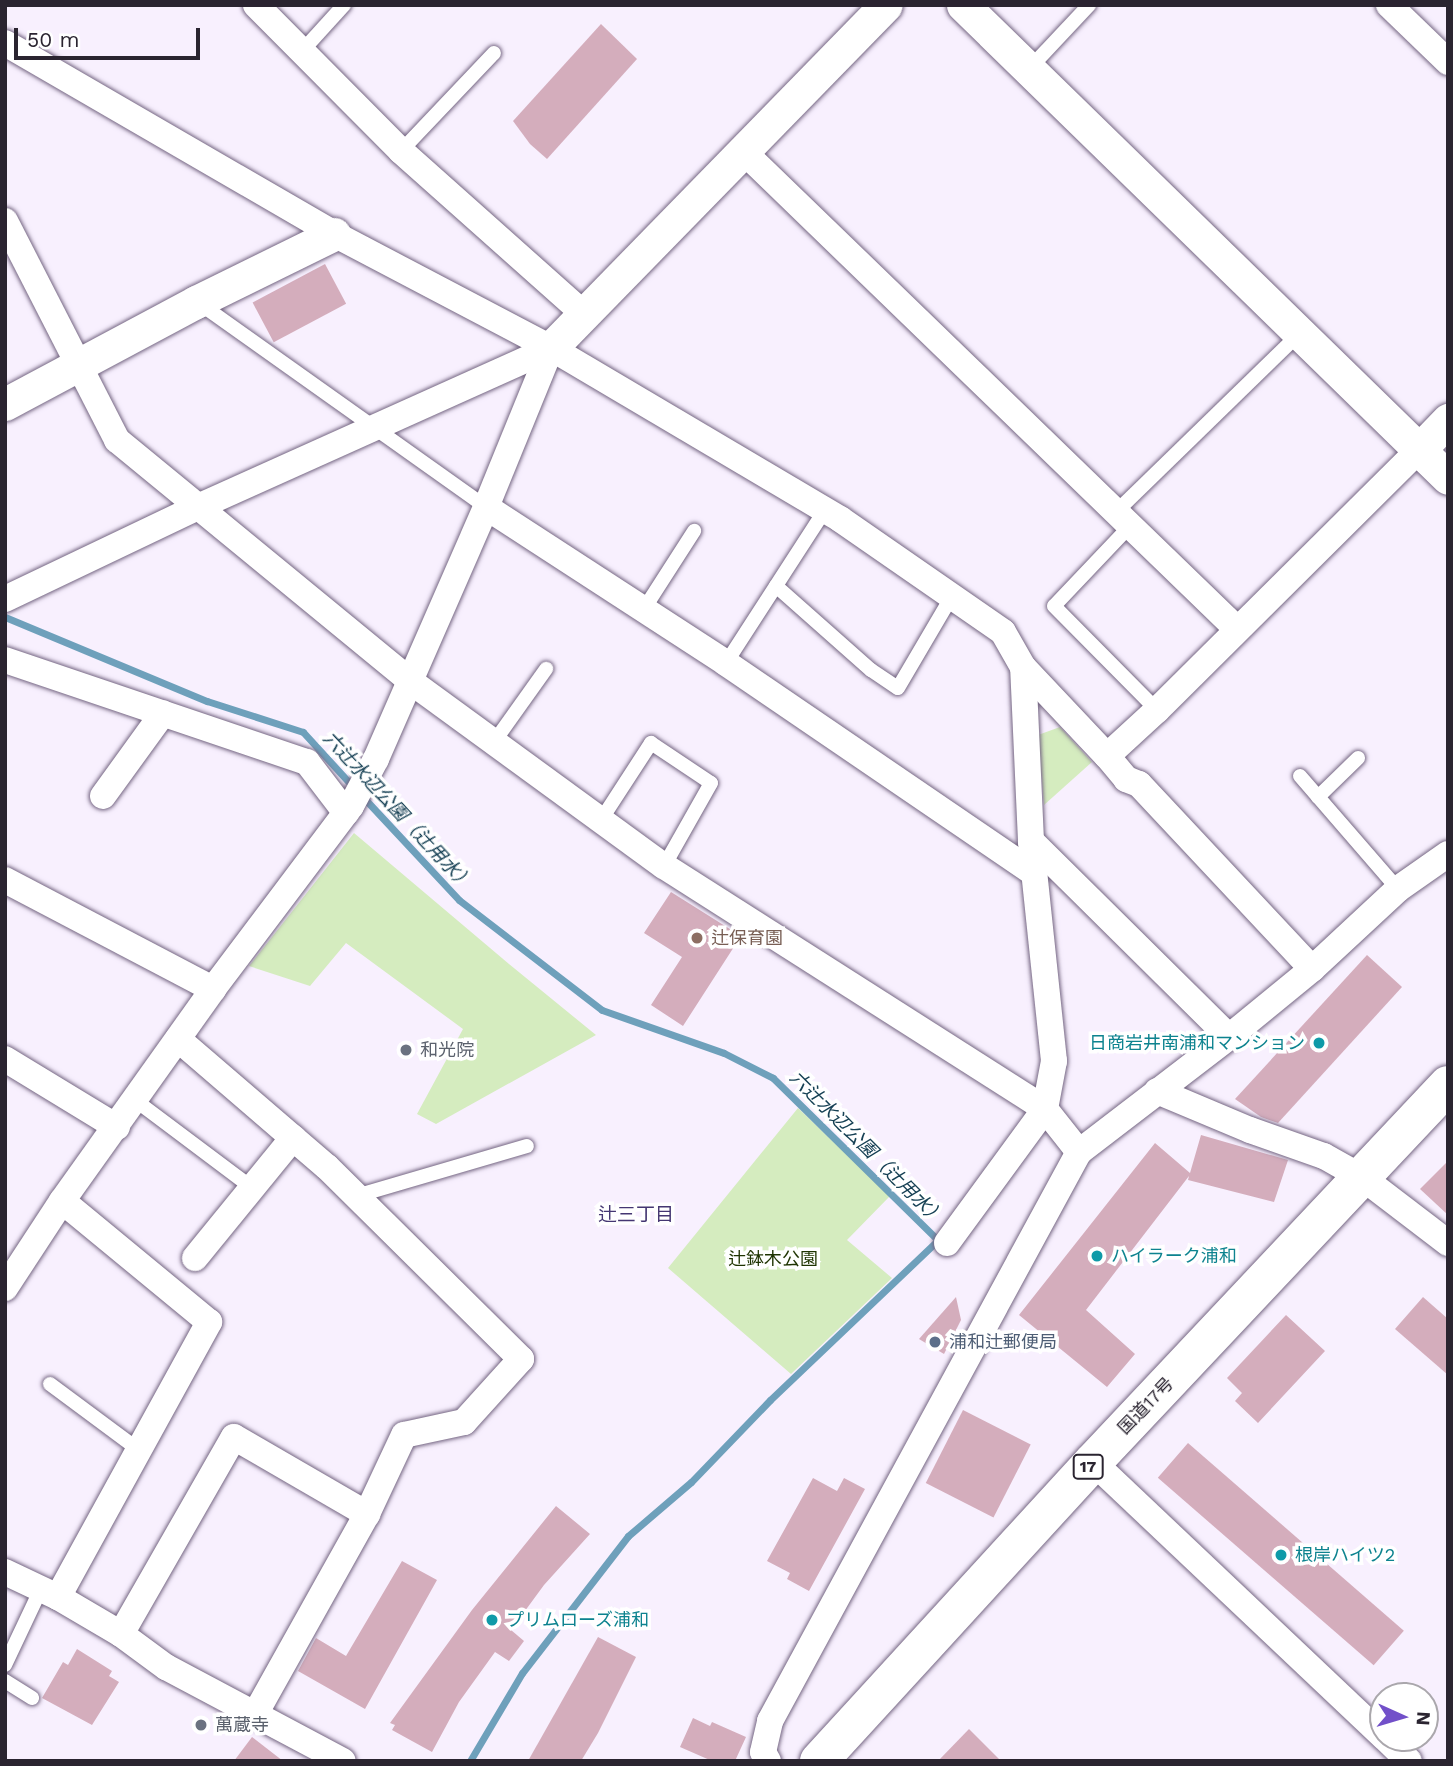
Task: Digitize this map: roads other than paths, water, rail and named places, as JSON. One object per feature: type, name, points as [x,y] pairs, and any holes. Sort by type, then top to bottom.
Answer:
[{"type":"highway","name":"国道17号","points":[[819,1761],[1093,1462],[1448,1085]]},
{"type":"street","points":[[256,5],[401,150],[585,315]]},
{"type":"street","points":[[5,599],[200,506],[551,348],[886,5]]},
{"type":"street","points":[[963,5],[1448,478]]},
{"type":"street","points":[[1389,5],[1448,62]]},
{"type":"street","points":[[5,43],[334,234],[551,348],[825,510],[1003,632],[1023,667],[1107,755],[1126,779],[1139,784],[1312,969]]},
{"type":"street","points":[[744,152],[1237,629]]},
{"type":"street","points":[[5,221],[117,440],[410,681],[664,866],[1045,1109],[1079,1152]]},
{"type":"street","points":[[5,404],[196,302],[334,234]]},
{"type":"street","points":[[5,1288],[62,1201],[213,989],[346,813],[376,759],[486,507],[551,348]]},
{"type":"street","points":[[1107,755],[1157,710],[1448,420]]},
{"type":"street","points":[[486,507],[726,663],[1034,873]]},
{"type":"street","points":[[5,660],[307,762],[346,813]]},
{"type":"street","points":[[947,1243],[1045,1109],[1054,1061],[1031,841],[1023,667]]},
{"type":"street","points":[[103,796],[163,713]]},
{"type":"street","points":[[1031,841],[1229,1038]]},
{"type":"street","points":[[768,1761],[763,1752],[770,1721],[1079,1152],[1229,1038],[1312,969],[1398,888],[1448,854]]},
{"type":"street","points":[[5,880],[213,989]]},
{"type":"street","points":[[178,1039],[356,1196],[521,1359],[464,1422],[404,1435],[367,1514],[256,1713]]},
{"type":"street","points":[[5,1059],[117,1127]]},
{"type":"street","points":[[1157,1091],[1250,1130],[1324,1156],[1363,1178],[1448,1243]]},
{"type":"street","points":[[195,1258],[293,1138]]},
{"type":"street","points":[[50,1593],[139,1450],[209,1322],[62,1201]]},
{"type":"street","points":[[121,1634],[234,1437],[367,1514]]},
{"type":"street","points":[[1093,1462],[1369,1723]]},
{"type":"street","points":[[5,1572],[50,1593],[121,1634],[166,1667],[343,1761]]},
{"type":"lane","points":[[303,50],[344,5]]},
{"type":"lane","points":[[1029,69],[1089,5]]},
{"type":"lane","points":[[401,150],[494,53]]},
{"type":"lane","points":[[196,302],[377,427],[486,507]]},
{"type":"lane","points":[[1157,710],[1054,606],[1123,519],[1299,334]]},
{"type":"lane","points":[[726,663],[825,510]]},
{"type":"lane","points":[[644,609],[694,531]]},
{"type":"lane","points":[[776,586],[871,670],[898,688],[952,596]]},
{"type":"lane","points":[[494,742],[545,669]]},
{"type":"lane","points":[[601,820],[652,743],[711,783],[664,866]]},
{"type":"lane","points":[[1318,797],[1358,758]]},
{"type":"lane","points":[[1300,776],[1398,888]]},
{"type":"lane","points":[[135,1100],[252,1188]]},
{"type":"lane","points":[[356,1196],[527,1146]]},
{"type":"lane","points":[[50,1384],[139,1450]]},
{"type":"lane","points":[[5,1665],[50,1593]]},
{"type":"lane","points":[[5,1681],[32,1698]]},
{"type":"waterway","name":"六辻水辺公園（辻用水）","points":[[5,617],[207,701],[303,732],[355,789]]},
{"type":"waterway","name":"六辻水辺公園（辻用水）","points":[[363,797],[459,900],[602,1010],[724,1053],[773,1078],[938,1240],[770,1400],[691,1482],[628,1536],[522,1673],[470,1761]]},
{"type":"place","name":"辻保育園","points":[[697,938]]},
{"type":"place","name":"日商岩井南浦和マンション","points":[[1319,1043]]},
{"type":"place","name":"和光院","points":[[406,1050]]},
{"type":"place","name":"ハイラーク浦和","points":[[1097,1256]]},
{"type":"place","name":"浦和辻郵便局","points":[[935,1342]]},
{"type":"place","name":"根岸ハイツ2","points":[[1281,1555]]},
{"type":"place","name":"プリムローズ浦和","points":[[492,1620]]},
{"type":"place","name":"萬蔵寺","points":[[201,1725]]},
{"type":"district","name":"辻三丁目","points":[[636,1215]]},
{"type":"park label","name":"辻鉢木公園","points":[[773,1259]]}]
